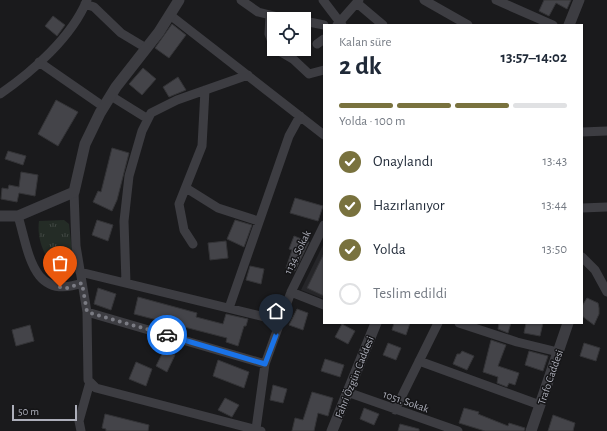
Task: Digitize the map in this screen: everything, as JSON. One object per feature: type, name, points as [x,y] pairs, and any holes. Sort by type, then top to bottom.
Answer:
[{"type":"street","points":[[179,0],[170,15],[110,96],[85,144],[74,192],[76,246],[87,312],[88,380],[96,388],[259,430]]},
{"type":"street","points":[[240,0],[258,12],[267,14]]},
{"type":"street","points":[[323,0],[340,24],[358,2],[382,24]]},
{"type":"street","points":[[424,0],[466,24]]},
{"type":"street","points":[[496,0],[551,24]]},
{"type":"street","points":[[569,24],[578,0]]},
{"type":"street","points":[[0,94],[40,62],[72,28],[86,2],[94,7],[121,33],[146,48]]},
{"type":"street","points":[[170,15],[323,134]]},
{"type":"street","points":[[311,23],[323,26]]},
{"type":"street","points":[[288,56],[309,74],[323,70]]},
{"type":"street","points":[[40,62],[104,107]]},
{"type":"street","points":[[126,283],[124,222],[129,176],[142,131],[151,113],[171,103],[204,90],[248,75]]},
{"type":"street","points":[[193,244],[184,230],[178,204],[186,188],[202,146],[204,90]]},
{"type":"street","points":[[110,96],[148,119]]},
{"type":"street","points":[[228,308],[288,136],[300,116]]},
{"type":"street","points":[[583,132],[607,131]]},
{"type":"street","points":[[186,188],[218,208],[258,221]]},
{"type":"street","points":[[0,216],[18,216],[74,192]]},
{"type":"street","points":[[583,208],[607,207]]},
{"type":"street","points":[[18,216],[32,262],[39,278],[52,286],[68,288],[82,283]]},
{"type":"street","name":"1134. Sokak","points":[[259,430],[265,364],[291,292],[323,227]]},
{"type":"street","points":[[583,258],[595,270],[607,292]]},
{"type":"street","points":[[80,272],[281,321]]},
{"type":"street","points":[[291,292],[323,305]]},
{"type":"street","points":[[87,312],[265,364]]},
{"type":"street","name":"Fahri Özgün Caddesi","points":[[332,431],[374,324]]},
{"type":"street","points":[[395,410],[438,324]]},
{"type":"street","points":[[462,324],[517,342],[558,352]]},
{"type":"street","name":"Trafo Caddesi","points":[[532,431],[568,324]]},
{"type":"street","points":[[419,361],[540,405]]},
{"type":"street","points":[[81,431],[79,421],[90,382]]},
{"type":"street","name":"1051. Sokak","points":[[348,392],[395,410],[458,431]]},
{"type":"shaded area","points":[[323,245],[323,299],[301,290]]},
{"type":"green space","points":[[64,220],[69,224],[74,269],[72,274],[68,276],[55,267],[49,260],[39,238],[39,221]]},
{"type":"building","points":[[544,0],[571,0],[567,9],[556,3],[549,16],[539,11]]},
{"type":"building","points":[[53,16],[65,25],[57,36],[45,26]]},
{"type":"building","points":[[172,24],[186,35],[169,58],[155,48]]},
{"type":"building","points":[[143,68],[156,79],[142,95],[129,84]]},
{"type":"building","points":[[178,77],[186,90],[169,97],[163,87]]},
{"type":"building","points":[[56,100],[78,112],[58,146],[38,134]]},
{"type":"building","points":[[112,148],[129,153],[117,200],[112,211],[93,202],[98,191],[101,192]]},
{"type":"building","points":[[8,151],[26,156],[23,165],[5,159]]},
{"type":"building","points":[[21,172],[38,175],[35,196],[19,193],[17,202],[1,199],[2,188],[8,189],[9,185],[19,187]]},
{"type":"building","points":[[295,198],[323,206],[318,221],[290,213]]},
{"type":"building","points":[[97,220],[113,225],[108,241],[92,235]]},
{"type":"building","points":[[235,220],[252,225],[244,247],[227,239]]},
{"type":"building","points":[[294,236],[309,242],[295,271],[286,268],[292,250],[289,249]]},
{"type":"building","points":[[226,241],[228,258],[210,260],[208,243]]},
{"type":"building","points":[[323,255],[323,296],[307,288]]},
{"type":"building","points":[[250,266],[264,269],[261,284],[246,280]]},
{"type":"building","points":[[98,288],[116,294],[111,310],[94,304]]},
{"type":"building","points":[[138,297],[197,313],[196,317],[223,324],[226,314],[248,319],[246,326],[244,326],[238,346],[226,342],[227,338],[134,314]]},
{"type":"building","points":[[587,298],[598,303],[599,314],[594,325],[583,317],[583,304]]},
{"type":"building","points":[[297,309],[308,313],[303,330],[289,325]]},
{"type":"building","points":[[342,324],[355,331],[348,344],[335,337]]},
{"type":"building","points":[[394,324],[410,324],[406,335],[392,330]]},
{"type":"building","points":[[499,324],[511,324],[508,333],[498,329]]},
{"type":"building","points":[[526,324],[543,324],[540,336],[524,333]]},
{"type":"building","points":[[30,325],[34,341],[16,346],[12,330]]},
{"type":"building","points":[[491,340],[506,345],[498,366],[519,373],[515,385],[509,383],[507,387],[497,383],[498,377],[483,372]]},
{"type":"building","points":[[388,343],[401,348],[396,360],[383,355]]},
{"type":"building","points":[[584,343],[600,348],[596,361],[580,356]]},
{"type":"building","points":[[164,350],[175,355],[167,372],[156,366]]},
{"type":"building","points":[[462,351],[474,356],[467,370],[453,364],[457,354],[460,354]]},
{"type":"building","points":[[529,351],[548,356],[543,371],[525,365]]},
{"type":"building","points":[[325,359],[344,365],[340,377],[321,371]]},
{"type":"building","points":[[218,360],[249,372],[244,388],[213,376]]},
{"type":"building","points":[[136,362],[152,369],[146,386],[129,379]]},
{"type":"building","points":[[273,385],[287,389],[283,403],[270,400]]},
{"type":"building","points":[[312,392],[333,398],[328,416],[318,413],[314,431],[292,431],[295,418],[303,420]]},
{"type":"building","points":[[225,398],[239,405],[232,417],[218,410]]},
{"type":"building","points":[[364,408],[379,414],[374,425],[360,419]]},
{"type":"building","points":[[464,408],[479,412],[478,414],[508,426],[509,423],[525,428],[524,431],[485,431],[459,423]]},
{"type":"building","points":[[105,414],[149,425],[148,431],[106,431],[106,429],[102,428]]},
{"type":"building","points":[[553,415],[575,423],[573,431],[548,431]]},
{"type":"building","points":[[400,424],[419,429],[419,431],[398,431]]},
{"type":"way so far","points":[[60,287],[68,288],[82,283],[87,312],[167,335]]},
{"type":"route","points":[[167,335],[265,364],[276,335]]}]
